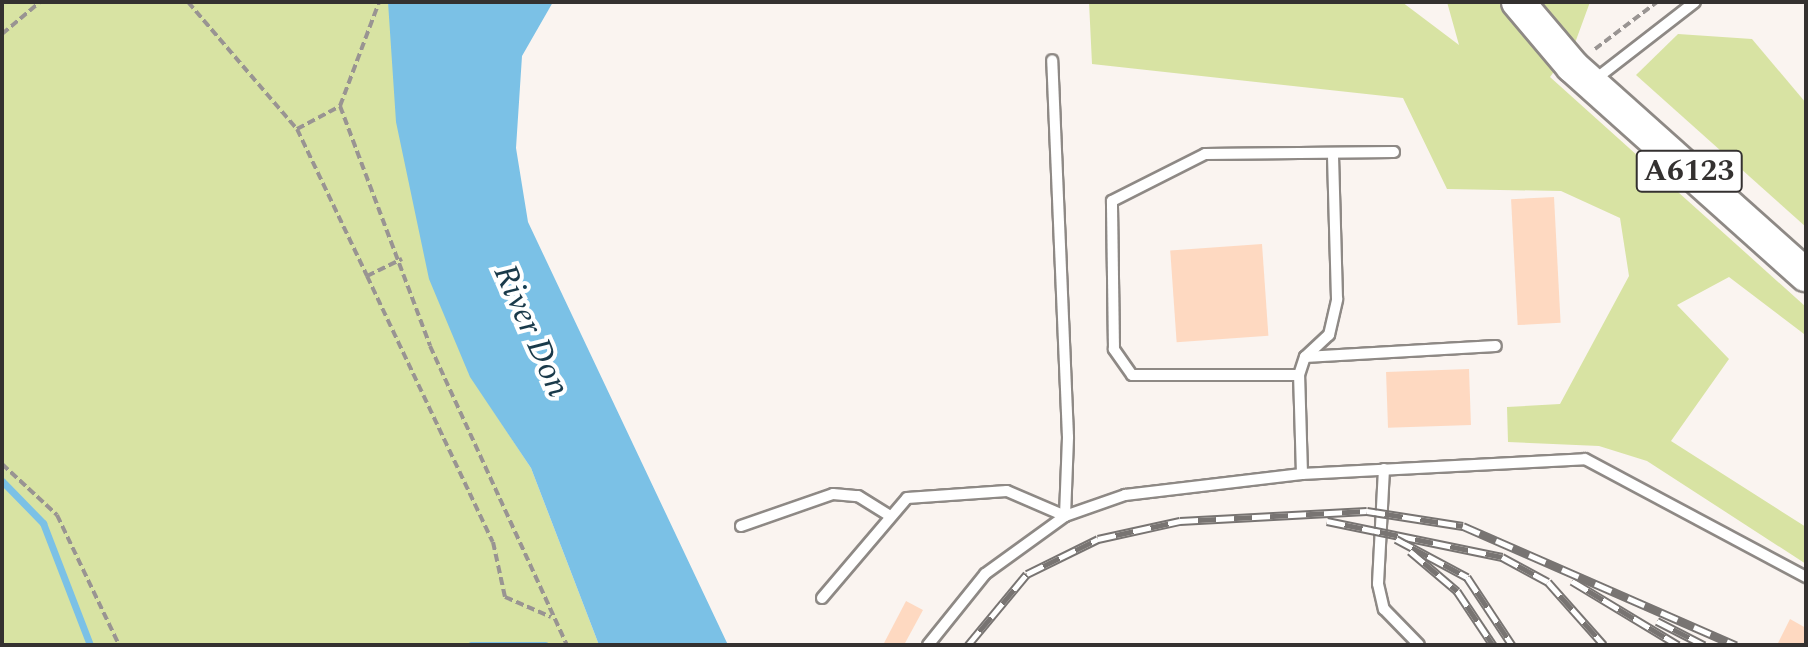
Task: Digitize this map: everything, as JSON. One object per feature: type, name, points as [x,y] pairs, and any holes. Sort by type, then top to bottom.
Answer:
[{"type":"main road","name":"A6123","points":[[1518,2],[1581,75],[1806,275]]},
{"type":"lane","points":[[1581,75],[1695,2]]},
{"type":"lane","points":[[1052,60],[1065,516]]},
{"type":"lane","points":[[1299,375],[1132,375],[1114,349],[1112,201],[1205,154],[1394,152]]},
{"type":"lane","points":[[1302,474],[1299,375],[1305,357],[1329,335],[1337,299],[1333,153]]},
{"type":"lane","points":[[1305,357],[1496,346]]},
{"type":"lane","points":[[928,645],[985,574],[1065,516],[1125,495],[1302,474],[1585,459],[1806,577]]},
{"type":"lane","points":[[1384,469],[1378,584],[1384,609],[1419,645]]},
{"type":"lane","points":[[822,598],[888,515],[907,498],[1007,491],[1065,516]]},
{"type":"lane","points":[[741,526],[833,494],[858,496],[888,515]]},
{"type":"path","points":[[2,34],[40,2]]},
{"type":"path","points":[[188,2],[297,129],[493,542],[505,597],[552,617]]},
{"type":"path","points":[[297,129],[340,106],[379,2]]},
{"type":"path","points":[[1581,75],[1657,2]]},
{"type":"path","points":[[340,106],[402,259],[430,346],[493,473],[552,617],[567,645]]},
{"type":"path","points":[[367,276],[402,259]]},
{"type":"path","points":[[2,464],[57,515],[119,645]]},
{"type":"green space","points":[[2,2],[388,2],[469,374],[531,468],[599,645],[2,645]]},
{"type":"green space","points":[[1089,2],[1402,2],[1459,45],[1447,2],[1590,2],[1575,43],[1550,77],[1806,307],[1804,334],[1729,277],[1677,305],[1729,359],[1671,441],[1806,527],[1806,564],[1647,461],[1599,446],[1508,442],[1507,407],[1560,404],[1629,276],[1620,218],[1561,191],[1447,189],[1403,98],[1092,64]]},
{"type":"green space","points":[[1678,34],[1752,39],[1806,103],[1806,227],[1636,75]]},
{"type":"water","name":"River Don","points":[[388,2],[553,2],[522,56],[516,148],[528,222],[728,645],[599,645],[531,468],[470,377],[429,279],[396,122]]},
{"type":"building","points":[[1554,197],[1561,323],[1518,325],[1511,199]]},
{"type":"building","points":[[1262,244],[1268,336],[1177,342],[1170,250]]},
{"type":"building","points":[[1469,369],[1471,425],[1388,428],[1386,372]]},
{"type":"building","points":[[906,601],[923,610],[904,645],[883,645]]},
{"type":"building","points":[[1790,619],[1806,628],[1806,645],[1777,645]]},
{"type":"waterway","points":[[2,481],[43,523],[90,645]]},
{"type":"waterway","points":[[471,645],[545,645]]},
{"type":"railway","points":[[968,645],[1027,574],[1098,539],[1180,521],[1367,511],[1463,526],[1736,645]]},
{"type":"railway","points":[[1327,521],[1502,557],[1548,582],[1604,645]]},
{"type":"railway","points":[[1396,539],[1467,577],[1512,645]]},
{"type":"railway","points":[[1410,551],[1457,591],[1493,645]]},
{"type":"railway","points":[[1572,581],[1678,645]]},
{"type":"railway","points":[[1657,621],[1704,645]]}]
